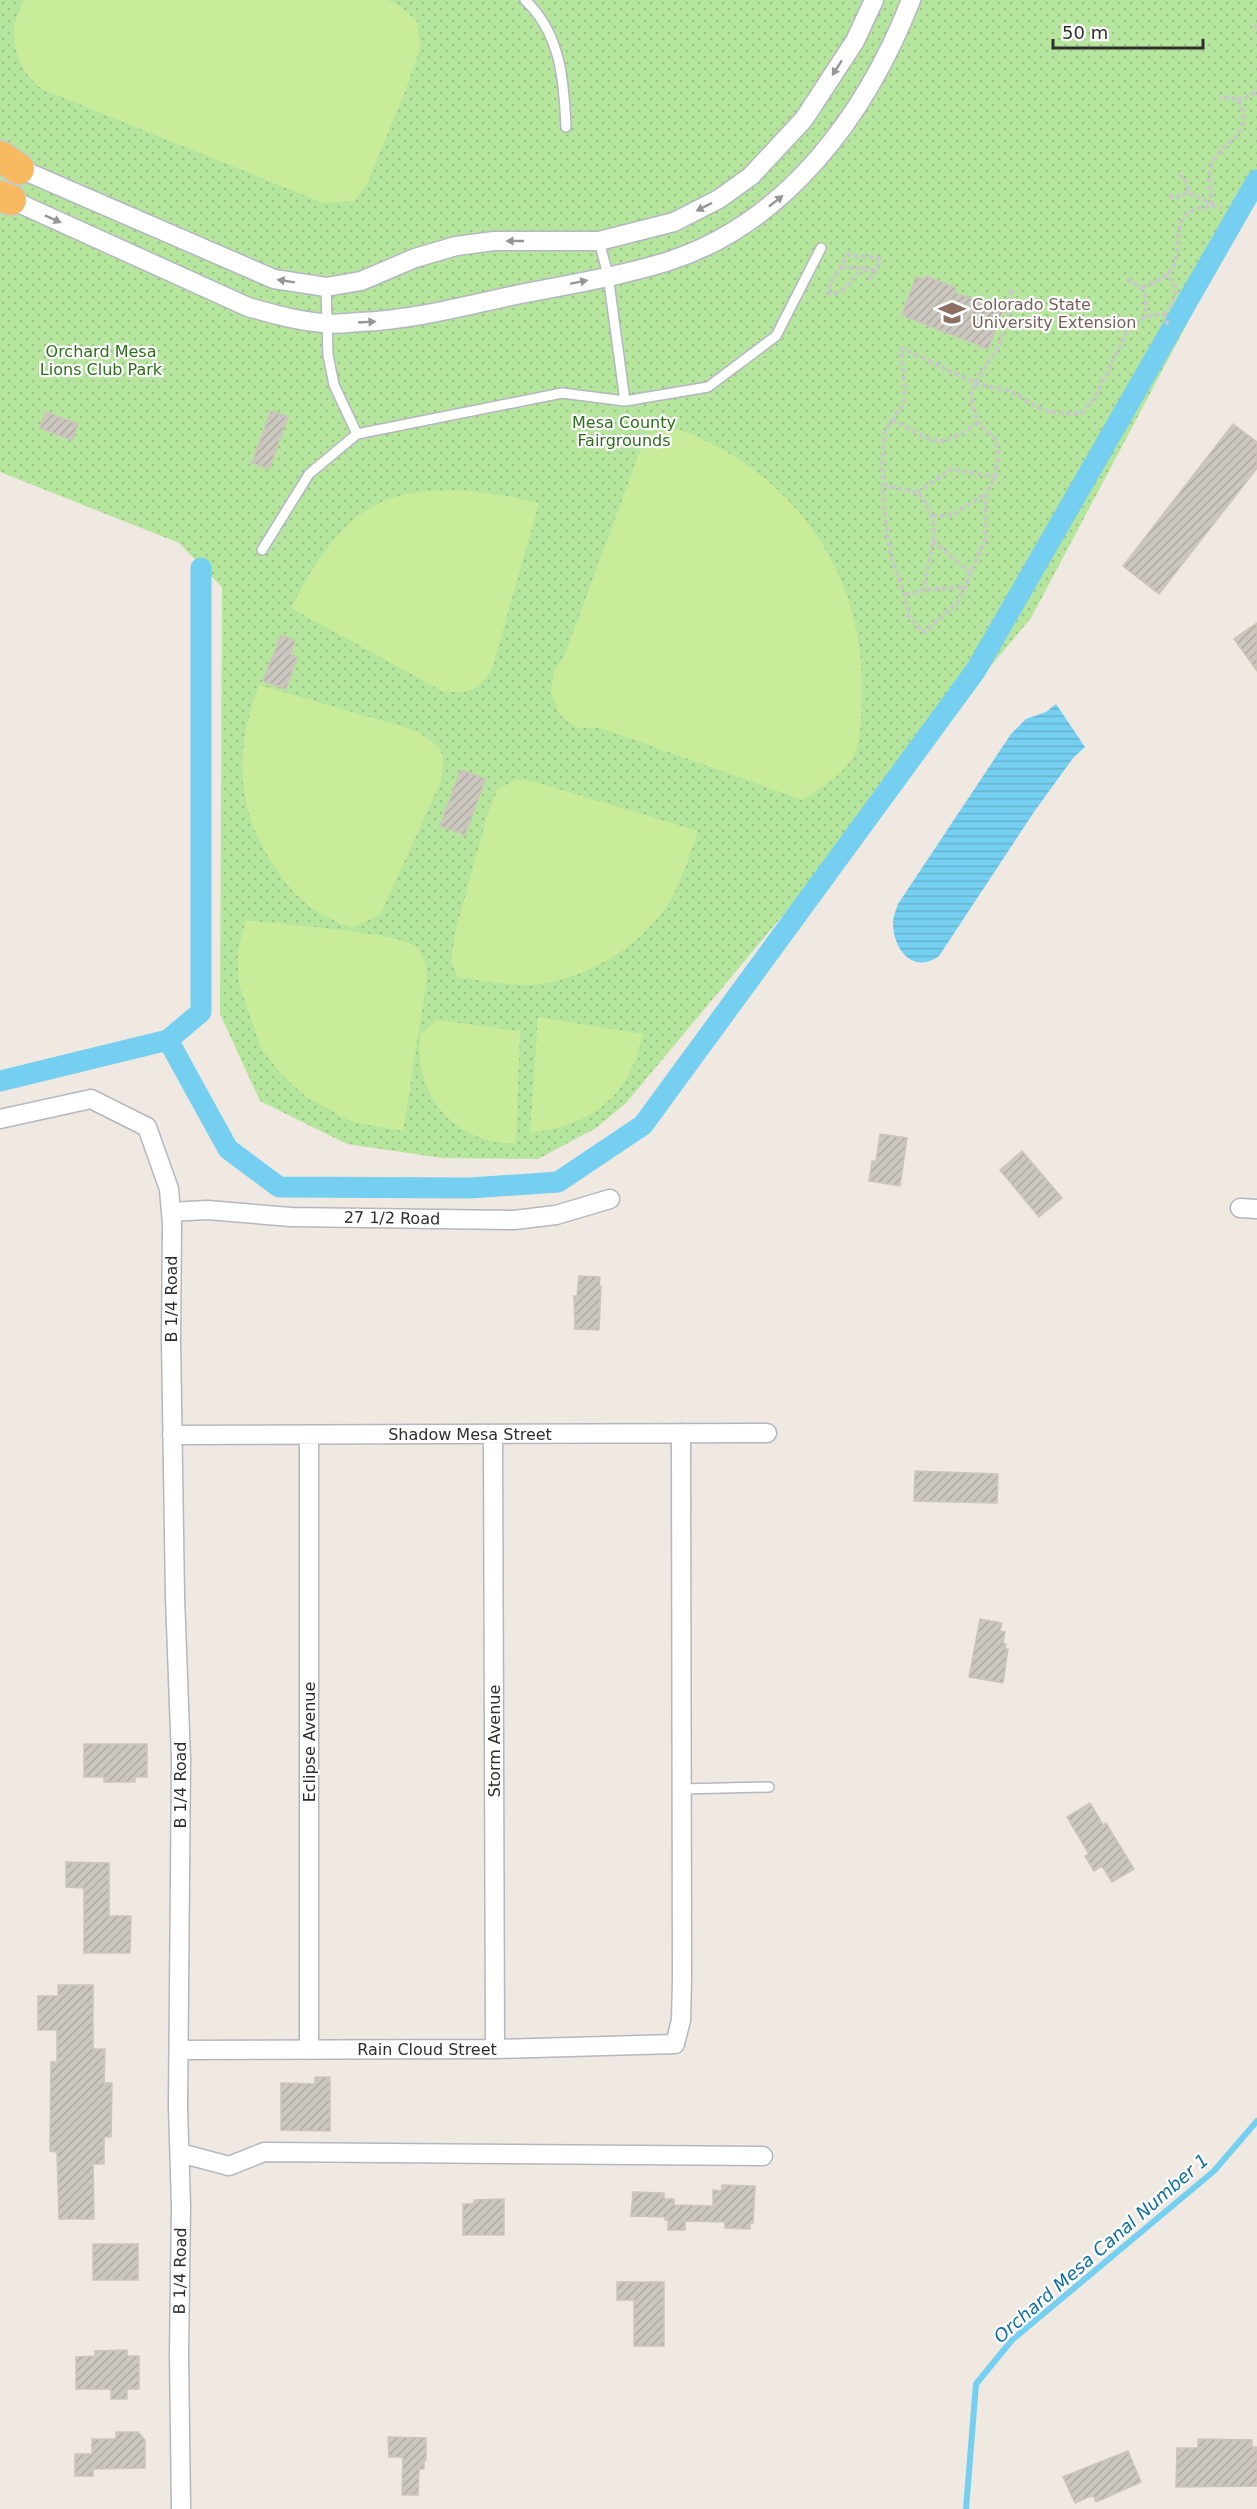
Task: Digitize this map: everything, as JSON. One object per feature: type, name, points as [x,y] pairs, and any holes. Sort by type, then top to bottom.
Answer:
[{"type":"street","points":[[6,161],[274,279],[326,287],[361,281],[415,258],[456,246],[494,241],[599,241],[674,222],[719,199],[750,176],[804,119],[855,41],[874,0]]},
{"type":"street","points":[[4,197],[248,307],[289,318],[326,324],[398,321],[608,276],[666,262],[704,247],[749,221],[783,195],[838,135],[859,106],[899,32],[911,0]]},
{"type":"street","name":"B 1/4 Road","points":[[0,1119],[91,1099],[147,1127],[169,1189],[175,1597],[181,1759],[179,2050],[181,2509]]},
{"type":"street","name":"27 1/2 Road","points":[[171,1212],[207,1210],[291,1217],[514,1220],[555,1215],[610,1199]]},
{"type":"street","name":"Shadow Mesa Street","points":[[172,1435],[767,1432]]},
{"type":"street","points":[[681,1433],[682,1790]]},
{"type":"street","name":"Storm Avenue","points":[[493,1434],[495,2049]]},
{"type":"street","name":"Eclipse Avenue","points":[[309,1435],[309,2050]]},
{"type":"street","name":"Rain Cloud Street","points":[[179,2050],[495,2049],[675,2044],[681,2010],[682,1790]]},
{"type":"street","points":[[180,2153],[229,2166],[264,2152],[763,2156]]},
{"type":"lane","points":[[525,0],[548,31],[558,54],[564,79],[566,127]]},
{"type":"lane","points":[[599,241],[608,276],[625,401]]},
{"type":"lane","points":[[262,550],[309,474],[357,434],[562,393],[625,401],[708,387],[776,336],[821,248]]},
{"type":"lane","points":[[326,287],[328,355],[334,385],[357,434]]},
{"type":"lane","points":[[682,1790],[769,1787]]},
{"type":"path","points":[[1219,96],[1237,99],[1247,97],[1257,91]]},
{"type":"path","points":[[1212,205],[1209,181],[1213,164],[1216,157],[1238,137],[1242,128],[1244,118],[1237,99]]},
{"type":"path","points":[[1179,175],[1185,178],[1189,185],[1189,192]]},
{"type":"path","points":[[1189,192],[1222,208]]},
{"type":"path","points":[[1169,196],[1175,198],[1189,192]]},
{"type":"path","points":[[1142,287],[1151,284],[1171,270],[1176,256],[1176,236],[1185,217],[1191,211],[1212,205]]},
{"type":"path","points":[[867,268],[857,273],[844,290],[830,295],[828,292],[830,283],[848,255],[860,259],[868,256],[880,259],[869,279]]},
{"type":"path","points":[[840,267],[876,269]]},
{"type":"path","points":[[1164,315],[1177,290],[1173,280],[1166,274]]},
{"type":"path","points":[[1126,279],[1142,287],[1146,294],[1145,317]]},
{"type":"path","points":[[1012,290],[1007,304],[1009,312],[999,346],[975,382],[970,398],[978,423],[996,440],[998,458],[994,477],[986,494],[985,540],[966,587],[951,610],[925,632],[908,615],[905,595],[890,555],[883,485],[885,431],[903,404],[905,389],[901,351],[904,349],[975,382],[1027,398],[1044,410],[1080,414],[1095,398],[1126,333],[1145,317],[1155,314],[1164,315]]},
{"type":"path","points":[[1164,315],[1168,325]]},
{"type":"path","points":[[892,421],[902,423],[931,440],[941,441],[978,423]]},
{"type":"path","points":[[918,493],[951,469],[994,477]]},
{"type":"path","points":[[883,485],[918,493],[932,516],[933,541],[924,590]]},
{"type":"path","points":[[932,516],[952,515],[986,494]]},
{"type":"path","points":[[933,541],[972,574]]},
{"type":"path","points":[[905,595],[924,590],[966,587]]},
{"type":"green space","name":"Mesa County Fairgrounds","points":[[0,0],[1257,0],[1257,192],[1031,618],[626,1103],[596,1128],[538,1159],[442,1158],[347,1144],[260,1101],[220,1014],[222,587],[179,543],[0,472]]},
{"type":"green space","points":[[24,0],[387,0],[398,4],[417,21],[420,48],[406,89],[367,184],[354,201],[323,203],[42,89],[24,69],[15,46],[14,27]]},
{"type":"green space","points":[[678,429],[718,447],[755,471],[786,498],[813,530],[834,566],[850,605],[859,647],[862,691],[858,744],[852,759],[842,771],[803,800],[601,728],[578,728],[560,715],[551,693],[554,672],[565,654],[646,435]]},
{"type":"green space","points":[[463,490],[539,503],[492,669],[477,687],[459,692],[442,691],[291,608],[322,555],[349,524],[365,512],[382,502],[402,495],[425,491]]},
{"type":"green space","points":[[259,685],[414,730],[430,740],[440,750],[443,762],[441,781],[380,915],[351,928],[318,912],[290,887],[262,847],[246,802],[243,780],[245,734]]},
{"type":"green space","points":[[516,780],[532,781],[698,831],[683,874],[671,899],[647,930],[597,966],[559,980],[530,985],[458,977],[451,963],[455,933],[488,813],[498,789]]},
{"type":"green space","points":[[246,920],[386,937],[404,941],[419,950],[425,961],[427,980],[403,1131],[352,1122],[305,1096],[281,1074],[261,1048],[239,984],[238,951]]},
{"type":"green space","points":[[538,1017],[643,1034],[637,1056],[628,1075],[618,1091],[605,1104],[590,1115],[572,1123],[530,1133]]},
{"type":"green space","points":[[436,1020],[520,1031],[516,1144],[494,1142],[474,1135],[457,1125],[442,1112],[431,1096],[424,1078],[420,1057],[420,1035]]},
{"type":"water","points":[[1056,704],[1085,747],[1073,758],[1034,812],[939,956],[921,963],[913,961],[901,950],[894,933],[893,921],[898,904],[1011,734],[1026,719],[1046,712]]},
{"type":"building","name":"Colorado State University Extension","points":[[926,276],[956,288],[954,292],[1003,311],[988,349],[902,315],[916,277],[924,280]]},
{"type":"building","points":[[271,411],[288,417],[269,469],[252,463]]},
{"type":"building","points":[[46,412],[78,424],[72,440],[40,428]]},
{"type":"building","points":[[1233,424],[1257,442],[1257,468],[1159,594],[1123,566]]},
{"type":"building","points":[[1257,623],[1257,671],[1234,639]]},
{"type":"building","points":[[281,635],[295,641],[290,654],[297,657],[286,689],[263,681]]},
{"type":"building","points":[[461,770],[485,779],[465,835],[440,826]]},
{"type":"building","points":[[880,1134],[907,1138],[900,1186],[869,1181],[872,1161],[876,1161]]},
{"type":"building","points":[[1022,1151],[1062,1198],[1039,1217],[1000,1170]]},
{"type":"building","points":[[579,1276],[600,1277],[599,1330],[575,1329],[574,1296],[577,1296]]},
{"type":"building","points":[[915,1471],[998,1474],[997,1503],[914,1501]]},
{"type":"building","points":[[980,1619],[1002,1623],[1000,1631],[1005,1632],[1003,1643],[1006,1644],[1005,1649],[1008,1649],[1003,1683],[969,1677]]},
{"type":"building","points":[[84,1744],[147,1744],[147,1777],[135,1777],[135,1782],[104,1782],[104,1777],[84,1777]]},
{"type":"building","points":[[1090,1803],[1103,1825],[1106,1823],[1134,1869],[1112,1882],[1102,1866],[1094,1871],[1085,1856],[1089,1854],[1067,1817]]},
{"type":"building","points":[[66,1862],[109,1863],[109,1916],[131,1916],[130,1953],[84,1953],[84,1888],[66,1887]]},
{"type":"building","points":[[58,1985],[93,1985],[93,2049],[105,2049],[104,2083],[112,2083],[111,2137],[104,2137],[104,2164],[93,2164],[94,2219],[59,2219],[57,2152],[50,2151],[51,2062],[57,2062],[57,2030],[38,2030],[38,1996],[58,1996]]},
{"type":"building","points":[[315,2077],[330,2077],[330,2131],[281,2130],[281,2083],[315,2084]]},
{"type":"building","points":[[722,2185],[755,2186],[753,2223],[750,2223],[750,2229],[725,2228],[725,2222],[685,2221],[685,2230],[668,2230],[668,2220],[665,2220],[665,2217],[631,2216],[633,2192],[664,2193],[664,2199],[674,2199],[674,2205],[713,2206],[713,2190],[722,2191]]},
{"type":"building","points":[[504,2199],[504,2235],[463,2235],[463,2204],[474,2204],[474,2200]]},
{"type":"building","points":[[93,2244],[138,2244],[138,2280],[93,2280]]},
{"type":"building","points":[[617,2282],[664,2282],[664,2346],[634,2346],[634,2300],[617,2300]]},
{"type":"building","points":[[127,2350],[127,2356],[139,2356],[139,2389],[127,2389],[127,2399],[111,2399],[111,2389],[76,2389],[76,2357],[95,2356],[95,2351]]},
{"type":"building","points":[[116,2432],[138,2432],[145,2440],[145,2468],[93,2469],[93,2476],[75,2476],[75,2454],[92,2454],[92,2439],[116,2439]]},
{"type":"building","points":[[388,2437],[426,2438],[426,2460],[424,2469],[419,2469],[418,2495],[402,2495],[403,2457],[389,2457]]},
{"type":"building","points":[[1198,2439],[1252,2440],[1252,2447],[1257,2447],[1257,2486],[1176,2487],[1177,2448],[1198,2448]]},
{"type":"building","points":[[1128,2451],[1141,2482],[1096,2502],[1093,2495],[1075,2503],[1063,2477]]},
{"type":"waterway","points":[[168,1040],[228,1149],[279,1187],[470,1188],[558,1182],[643,1125],[976,670],[1257,180]]},
{"type":"waterway","points":[[0,1081],[168,1040],[201,1012],[201,568]]},
{"type":"waterway","name":"Orchard Mesa Canal Number 1","points":[[966,2509],[976,2384],[1012,2340],[1214,2171],[1257,2121]]},
{"type":"place","name":"Colorado State University Extension","points":[[952,313]]},
{"type":"park label","name":"Orchard Mesa Lions Club Park","points":[[101,360]]}]
